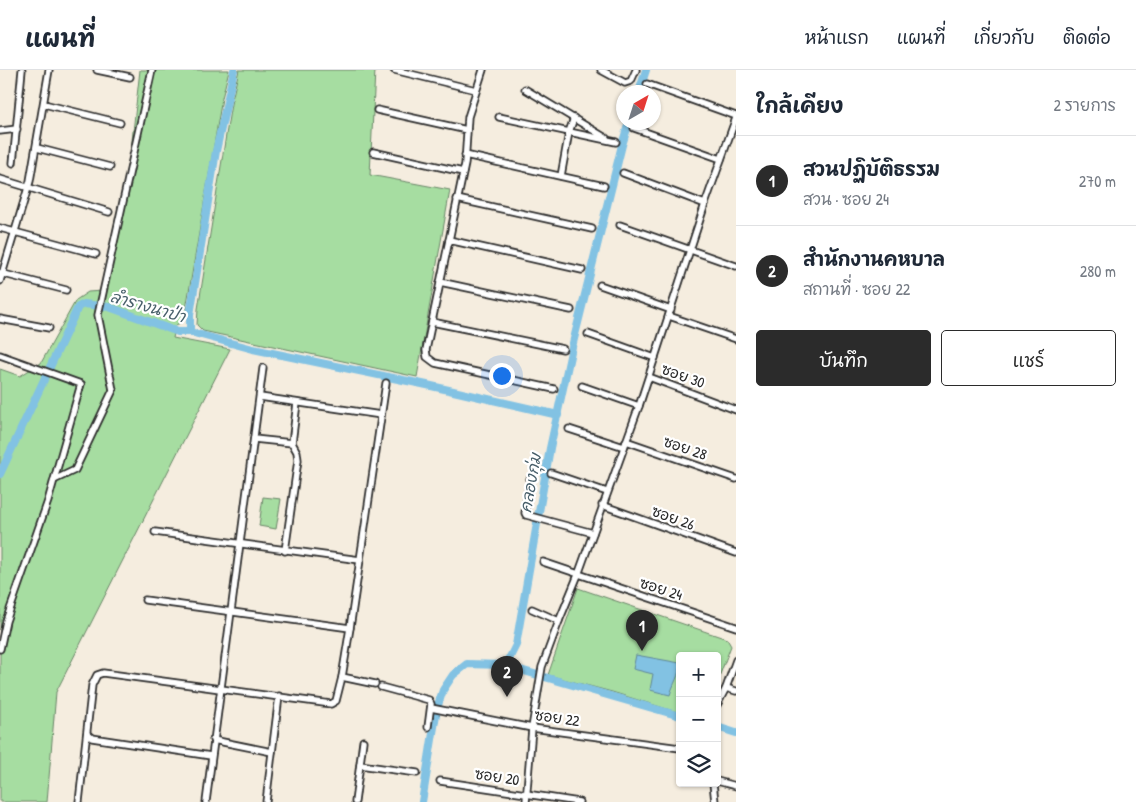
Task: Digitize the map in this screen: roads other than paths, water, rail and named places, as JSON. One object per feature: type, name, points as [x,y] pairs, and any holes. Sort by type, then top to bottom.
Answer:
[{"type":"street","points":[[13,163],[22,70]]},
{"type":"street","points":[[0,281],[29,187],[49,70]]},
{"type":"street","points":[[97,70],[130,77]]},
{"type":"street","points":[[54,480],[75,470],[113,390],[98,315],[152,70]]},
{"type":"street","points":[[394,70],[476,90]]},
{"type":"street","points":[[483,70],[468,117],[463,172],[426,350],[427,357],[435,363],[554,389]]},
{"type":"street","points":[[601,70],[625,83],[631,81],[636,70]]},
{"type":"street","points":[[526,802],[532,728],[542,667],[558,621],[578,575],[639,406],[736,117],[647,84]]},
{"type":"street","points":[[499,116],[614,142],[524,89]]},
{"type":"street","points":[[44,104],[120,123]]},
{"type":"street","points":[[377,110],[467,130]]},
{"type":"street","points":[[561,176],[574,118]]},
{"type":"street","points":[[0,131],[17,129]]},
{"type":"street","points":[[640,130],[721,159]]},
{"type":"street","points":[[36,148],[110,167]]},
{"type":"street","points":[[373,152],[463,172]]},
{"type":"street","points":[[465,155],[604,186]]},
{"type":"street","points":[[623,173],[706,204]]},
{"type":"street","points":[[0,179],[109,212]]},
{"type":"street","points":[[457,199],[592,229]]},
{"type":"street","points":[[620,225],[736,266]]},
{"type":"street","points":[[0,228],[96,254]]},
{"type":"street","points":[[449,240],[582,270]]},
{"type":"street","points":[[1,274],[66,290]]},
{"type":"street","points":[[440,282],[571,310]]},
{"type":"street","points":[[600,284],[736,339]]},
{"type":"street","points":[[0,319],[49,328]]},
{"type":"street","points":[[432,322],[563,349]]},
{"type":"street","points":[[588,334],[655,358]]},
{"type":"street","points":[[0,355],[81,384],[48,501],[6,621],[0,649]]},
{"type":"street","points":[[206,802],[263,368]]},
{"type":"street","name":"ซอย 30","points":[[649,377],[736,410]]},
{"type":"street","points":[[79,802],[92,685],[97,675],[103,673],[331,704],[336,701],[350,628],[386,383]]},
{"type":"street","points":[[582,386],[639,406]]},
{"type":"street","points":[[260,398],[381,415]]},
{"type":"street","points":[[285,551],[298,460],[297,452],[292,443],[298,403]]},
{"type":"street","name":"ซอย 28","points":[[569,429],[625,444],[736,479]]},
{"type":"street","points":[[254,438],[292,443]]},
{"type":"street","points":[[550,473],[607,492]]},
{"type":"street","points":[[530,479],[525,514],[538,520],[593,533]]},
{"type":"street","name":"ซอย 26","points":[[602,506],[736,553]]},
{"type":"street","points":[[155,532],[360,560]]},
{"type":"street","name":"ซอย 24","points":[[543,562],[736,627]]},
{"type":"street","points":[[145,600],[350,628]]},
{"type":"street","points":[[532,609],[558,621]]},
{"type":"street","points":[[721,697],[736,660]]},
{"type":"street","points":[[342,677],[429,700],[434,708],[428,727]]},
{"type":"street","points":[[726,688],[736,691]]},
{"type":"street","points":[[266,802],[279,696]]},
{"type":"street","name":"ซอย 22","points":[[434,708],[532,728],[676,747]]},
{"type":"street","points":[[88,734],[92,738],[211,756]]},
{"type":"street","points":[[214,740],[272,752]]},
{"type":"street","points":[[355,802],[363,741]]},
{"type":"street","points":[[360,766],[416,773]]},
{"type":"street","name":"ซอย 20","points":[[440,781],[579,802]]},
{"type":"street","points":[[721,782],[736,786]]},
{"type":"street","points":[[713,787],[715,802]]},
{"type":"water","points":[[636,655],[676,662],[676,680],[670,695],[650,690],[653,674],[633,669]]},
{"type":"waterway","name":"ลำรางนาป่า","points":[[0,474],[78,307],[84,304],[109,307],[178,332],[190,332],[190,315],[216,151],[234,70]]},
{"type":"waterway","name":"คลองกุ่ม","points":[[641,85],[646,70]]},
{"type":"waterway","name":"คลองกุ่ม","points":[[422,802],[437,708],[443,690],[453,675],[467,664],[503,665],[510,657],[516,645],[550,448],[572,347],[627,130]]},
{"type":"waterway","points":[[190,332],[253,349],[427,385],[558,415]]},
{"type":"waterway","points":[[503,665],[676,715]]},
{"type":"waterway","points":[[721,728],[736,733]]},
{"type":"place","name":"สวนปฏิบัติธรรม","points":[[642,651]]},
{"type":"place","name":"สำนักงานคหบาล","points":[[507,697]]}]
